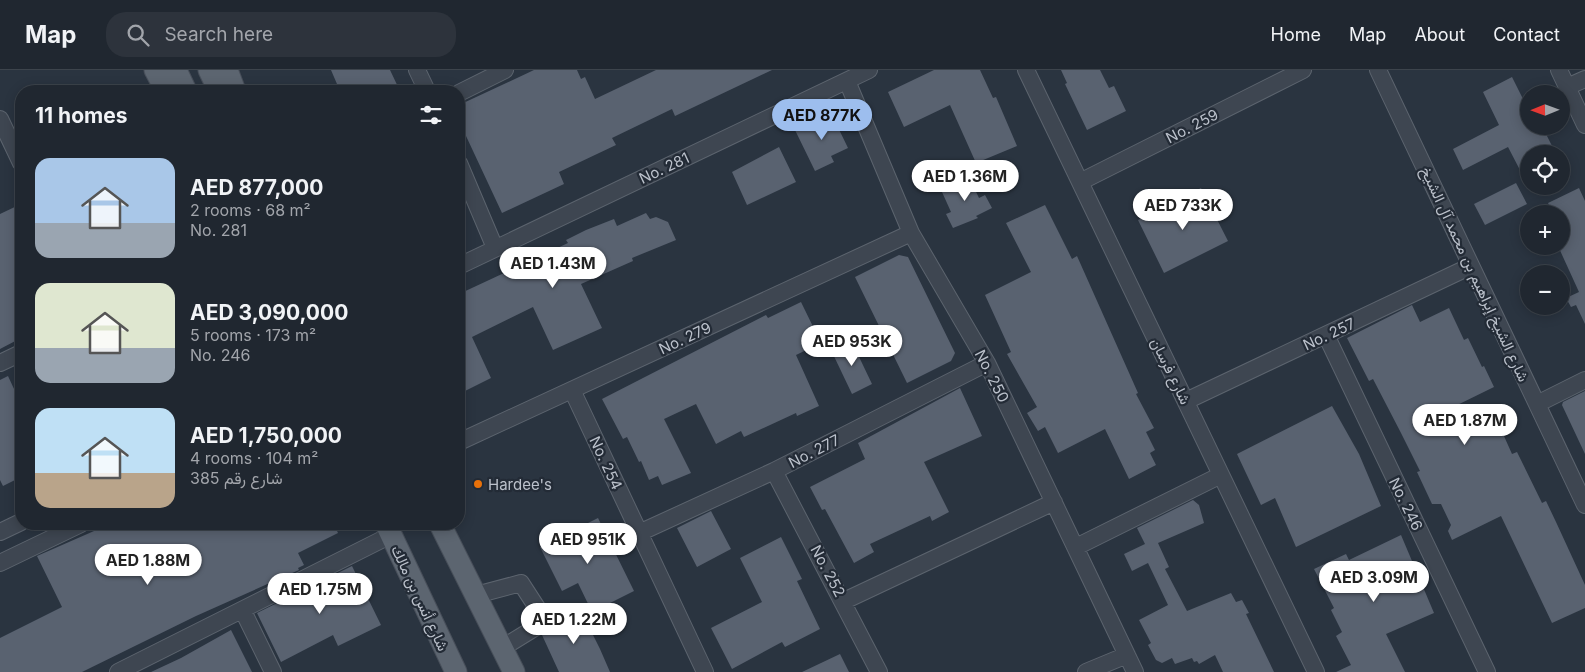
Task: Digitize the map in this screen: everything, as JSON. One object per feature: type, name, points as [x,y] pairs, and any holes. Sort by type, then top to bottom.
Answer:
[{"type":"main road","points":[[155,70],[163,85]]},
{"type":"main road","points":[[176,70],[183,85]]},
{"type":"main road","points":[[208,70],[216,85]]},
{"type":"main road","points":[[227,70],[233,85]]},
{"type":"main road","name":"شارع أنس بن مالك","points":[[388,530],[456,672]]},
{"type":"main road","points":[[443,530],[514,672]]},
{"type":"main road","points":[[441,642],[460,672]]},
{"type":"street","points":[[417,70],[424,85]]},
{"type":"street","points":[[465,90],[505,70]]},
{"type":"street","name":"No. 281","points":[[465,263],[870,70]]},
{"type":"street","name":"شارع فرسان","points":[[1026,70],[1316,672]]},
{"type":"street","name":"No. 259","points":[[1080,182],[1303,70]]},
{"type":"street","name":"شارع الشيخ إبراهيم بن محمد آل الشيخ","points":[[1378,70],[1585,505]]},
{"type":"street","points":[[1559,70],[1566,85]]},
{"type":"street","points":[[1570,86],[1585,79]]},
{"type":"street","name":"No. 250","points":[[847,81],[911,233],[986,363],[1135,672]]},
{"type":"street","points":[[1570,93],[1585,125]]},
{"type":"street","points":[[0,119],[15,150]]},
{"type":"street","points":[[465,177],[495,248]]},
{"type":"street","name":"No. 279","points":[[465,439],[911,233]]},
{"type":"street","name":"No. 257","points":[[1186,401],[1471,266]]},
{"type":"street","name":"No. 246","points":[[1326,335],[1487,672]]},
{"type":"street","points":[[0,363],[15,356]]},
{"type":"street","name":"No. 277","points":[[639,533],[774,471],[986,363]]},
{"type":"street","points":[[1537,404],[1585,380]]},
{"type":"street","name":"No. 254","points":[[572,390],[705,672]]},
{"type":"street","name":"No. 252","points":[[774,471],[844,601],[879,672]]},
{"type":"street","points":[[1076,547],[1221,475]]},
{"type":"street","points":[[844,601],[1054,502]]},
{"type":"street","points":[[0,532],[15,525]]},
{"type":"street","points":[[0,564],[69,530]]},
{"type":"street","points":[[118,672],[243,611],[386,530]]},
{"type":"street","points":[[476,595],[521,583],[543,617],[541,624],[502,648]]},
{"type":"street","points":[[243,611],[273,672]]},
{"type":"street","points":[[1086,672],[1127,655]]},
{"type":"building","points":[[331,70],[390,70],[397,85],[337,85]]},
{"type":"building","points":[[534,70],[577,70],[581,79],[585,77],[595,99],[656,70],[772,70],[675,116],[672,109],[612,138],[616,145],[559,172],[564,184],[502,213],[465,134],[465,102]]},
{"type":"building","points":[[934,70],[980,70],[993,98],[996,97],[1017,146],[976,163],[950,105],[904,127],[888,92]]},
{"type":"building","points":[[1061,70],[1100,70],[1109,88],[1114,86],[1126,111],[1087,130],[1065,84],[1067,83]]},
{"type":"building","points":[[1512,77],[1520,93],[1520,135],[1546,135],[1552,145],[1520,145],[1520,170],[1508,147],[1463,170],[1453,149],[1499,125],[1483,92]]},
{"type":"building","points":[[831,113],[848,148],[831,156],[834,162],[815,171],[795,130]]},
{"type":"building","points":[[779,147],[796,182],[747,205],[732,172]]},
{"type":"building","points":[[967,173],[979,198],[985,195],[992,208],[976,216],[978,218],[953,228],[946,214],[951,212],[942,192],[958,185],[955,178]]},
{"type":"building","points":[[1516,183],[1520,195],[1522,195],[1527,204],[1520,205],[1520,208],[1485,225],[1474,204]]},
{"type":"building","points":[[1201,188],[1228,241],[1164,273],[1138,220]]},
{"type":"building","points":[[1579,188],[1585,201],[1585,324],[1576,305],[1571,307],[1570,305],[1570,296],[1579,292],[1570,272],[1570,265],[1567,265],[1562,255],[1570,255],[1570,205],[1549,205],[1548,203],[1565,195],[1570,195],[1570,192]]},
{"type":"building","points":[[1045,205],[1072,259],[1077,256],[1138,393],[1136,394],[1154,428],[1146,432],[1155,450],[1150,453],[1156,465],[1129,479],[1105,429],[1058,453],[1045,427],[1038,431],[1027,413],[1037,407],[1007,354],[1011,352],[985,295],[1031,272],[1006,223]]},
{"type":"building","points":[[15,207],[15,341],[0,349],[0,214]]},
{"type":"building","points":[[646,213],[650,219],[656,217],[668,222],[676,240],[632,258],[633,261],[581,284],[602,328],[553,350],[533,307],[472,337],[491,378],[465,391],[465,291],[568,243],[566,240],[586,230],[614,219],[617,226]]},
{"type":"building","points":[[899,255],[908,257],[955,353],[951,361],[907,383],[855,277]]},
{"type":"building","points":[[801,302],[821,343],[796,355],[819,406],[797,416],[796,413],[744,437],[741,431],[716,444],[696,404],[664,419],[691,473],[662,485],[658,476],[649,480],[641,461],[639,462],[627,437],[623,439],[602,399],[766,315],[768,318]]},
{"type":"building","points":[[1412,305],[1420,322],[1449,308],[1464,340],[1468,338],[1482,367],[1484,366],[1494,387],[1443,412],[1454,434],[1495,416],[1512,454],[1517,452],[1542,503],[1546,501],[1556,522],[1585,585],[1585,608],[1552,623],[1501,516],[1452,540],[1448,531],[1451,525],[1441,504],[1432,504],[1417,472],[1420,471],[1401,433],[1373,379],[1369,381],[1347,338]]},
{"type":"building","points":[[851,340],[872,384],[852,394],[831,350]]},
{"type":"building","points":[[8,376],[15,391],[15,480],[3,486],[0,480],[0,380]]},
{"type":"building","points":[[960,388],[982,436],[924,462],[949,512],[932,521],[930,516],[870,544],[874,552],[854,563],[825,509],[822,510],[810,487],[865,459],[858,443]]},
{"type":"building","points":[[1585,391],[1585,454],[1562,405],[1563,402]]},
{"type":"building","points":[[1332,406],[1359,454],[1381,506],[1296,547],[1275,498],[1261,505],[1237,454]]},
{"type":"building","points":[[1193,500],[1199,505],[1204,523],[1158,543],[1169,567],[1165,569],[1187,611],[1231,593],[1236,602],[1242,600],[1249,613],[1246,614],[1274,672],[1223,672],[1215,655],[1199,664],[1197,661],[1194,662],[1192,658],[1175,664],[1172,658],[1162,663],[1156,660],[1148,645],[1151,643],[1139,620],[1168,605],[1148,563],[1132,571],[1124,554],[1145,544],[1137,528]]},
{"type":"building","points":[[711,511],[731,549],[697,567],[677,528]]},
{"type":"building","points":[[598,518],[634,591],[592,612],[578,583],[562,591],[540,547]]},
{"type":"building","points":[[96,530],[337,530],[338,533],[298,553],[304,565],[298,568],[299,570],[196,616],[82,672],[0,672],[0,638],[62,607],[37,556]]},
{"type":"building","points":[[1401,535],[1434,613],[1386,634],[1405,672],[1336,672],[1351,665],[1336,636],[1342,632],[1331,610],[1334,608],[1314,569],[1346,554],[1349,560]]},
{"type":"building","points":[[781,537],[802,579],[797,581],[820,629],[785,647],[782,642],[732,669],[711,628],[762,602],[740,558]]},
{"type":"building","points":[[352,566],[381,625],[338,646],[333,635],[281,662],[257,613]]},
{"type":"building","points":[[579,607],[610,672],[559,672],[542,635],[550,627],[553,620]]},
{"type":"building","points":[[231,630],[252,672],[151,672],[181,658]]},
{"type":"building","points":[[840,654],[849,672],[802,672]]},
{"type":"place","name":"Hardee's","points":[[478,484]]}]
